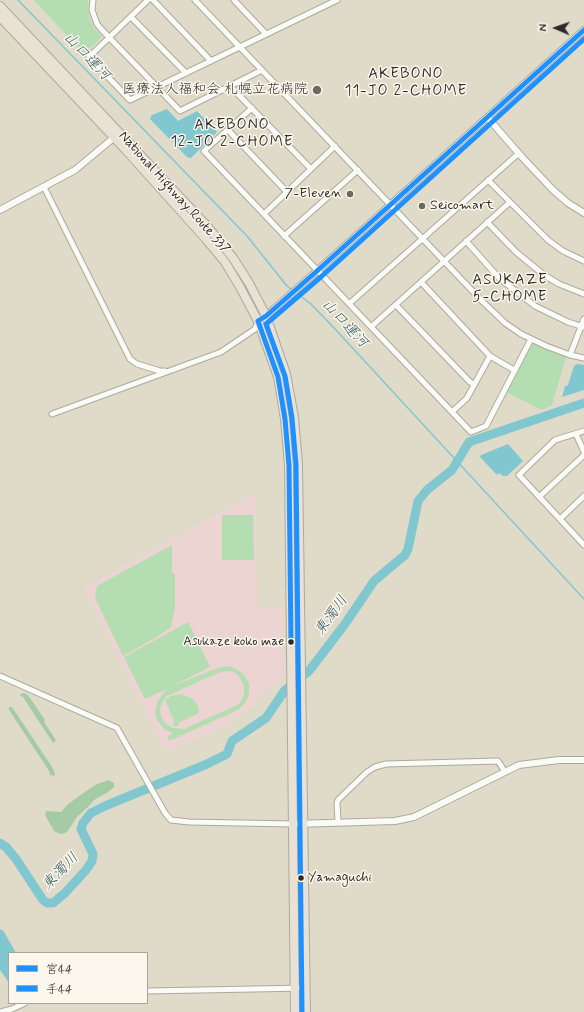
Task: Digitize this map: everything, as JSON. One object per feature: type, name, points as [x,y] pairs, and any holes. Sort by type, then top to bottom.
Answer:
[{"type":"highway","name":"National Highway Route 337","points":[[0,6],[117,135],[225,262],[258,321],[278,377],[285,418],[289,466],[295,1012]]},
{"type":"highway","name":"National Highway Route 337","points":[[0,17],[207,226],[233,258],[249,283],[266,316],[286,374],[294,418],[298,464],[306,1012]]},
{"type":"street","points":[[93,0],[92,10],[97,24],[156,88],[180,111],[262,70]]},
{"type":"street","points":[[148,0],[89,57],[130,100],[337,0]]},
{"type":"street","points":[[153,0],[211,61]]},
{"type":"street","points":[[195,0],[505,323],[531,339],[546,346],[570,355],[584,358]]},
{"type":"street","points":[[234,0],[266,34]]},
{"type":"street","points":[[131,17],[186,73]]},
{"type":"street","points":[[52,414],[156,376],[165,371],[220,352],[255,329],[258,321],[266,316],[318,270],[584,30]]},
{"type":"street","points":[[230,86],[311,169]]},
{"type":"street","points":[[252,108],[204,151],[372,326],[471,432],[486,426],[531,339]]},
{"type":"street","points":[[488,118],[553,190],[584,214]]},
{"type":"street","points":[[228,130],[287,192]]},
{"type":"street","points":[[0,210],[75,170],[117,135]]},
{"type":"street","points":[[264,214],[335,146]]},
{"type":"street","points":[[350,303],[424,239],[519,153]]},
{"type":"street","points":[[284,236],[358,170]]},
{"type":"street","points":[[488,180],[509,203],[548,240],[563,251],[584,261]]},
{"type":"street","points":[[44,187],[130,359],[136,364],[165,371]]},
{"type":"street","points":[[372,326],[509,203]]},
{"type":"street","points":[[487,222],[516,252],[544,275],[559,284],[584,294]]},
{"type":"street","points":[[466,241],[499,278],[535,306],[582,327]]},
{"type":"street","points":[[421,282],[490,356],[514,370]]},
{"type":"street","points":[[396,305],[470,382],[474,384]]},
{"type":"street","points":[[570,355],[584,319]]},
{"type":"street","points":[[452,412],[467,398],[490,356]]},
{"type":"street","points":[[583,541],[519,475],[555,440],[584,431]]},
{"type":"street","points":[[576,434],[584,452]]},
{"type":"street","points":[[539,497],[584,455]]},
{"type":"street","points":[[560,519],[584,496]]},
{"type":"street","points":[[0,676],[117,728],[168,817],[175,820],[293,824],[395,821],[414,817],[519,765],[559,760],[584,760]]},
{"type":"street","points":[[338,822],[336,803],[338,800],[375,767],[386,764],[498,761],[505,772]]},
{"type":"street","points":[[148,992],[294,987],[306,988]]},
{"type":"street","points":[[0,1012],[23,1004]]},
{"type":"shaded area","points":[[256,493],[257,607],[283,607],[285,676],[263,694],[251,708],[220,729],[166,751],[83,588]]},
{"type":"green space","points":[[34,0],[88,0],[90,20],[94,28],[102,37],[84,54]]},
{"type":"green space","points":[[531,339],[567,354],[552,405],[542,410],[504,391]]},
{"type":"green space","points":[[222,515],[253,515],[254,560],[222,560]]},
{"type":"green space","points":[[172,545],[172,573],[175,574],[175,608],[171,627],[123,656],[95,598],[97,586]]},
{"type":"green space","points":[[188,622],[210,667],[170,687],[218,668],[227,666],[237,669],[244,675],[249,683],[249,693],[246,702],[238,710],[169,741],[167,737],[173,733],[165,730],[156,718],[155,711],[158,700],[167,689],[145,699],[124,657]],"holes":[[[220,672],[233,672],[238,675],[244,685],[244,695],[239,704],[184,729],[173,728],[165,723],[161,716],[160,709],[167,696]]]},
{"type":"green space","points":[[24,693],[28,695],[45,720],[44,722],[56,740],[53,743],[23,697],[20,695]]},
{"type":"green space","points":[[181,694],[193,699],[197,704],[199,713],[180,722],[177,726],[174,726],[174,721],[165,700],[171,696]]},
{"type":"green space","points":[[9,707],[12,707],[54,770],[54,776],[50,775],[49,771],[9,710]]},
{"type":"green space","points":[[109,780],[114,783],[114,787],[94,800],[77,817],[67,832],[62,834],[54,831],[45,815],[46,811],[61,812],[68,804],[97,784]]},
{"type":"water","points":[[167,109],[178,121],[197,111],[217,132],[191,158],[187,157],[150,119],[152,115]]},
{"type":"water","points":[[577,364],[584,365],[584,390],[562,397],[565,386],[568,385],[574,366]]},
{"type":"water","points":[[508,444],[523,461],[507,476],[503,476],[499,473],[497,475],[480,457],[481,455]]},
{"type":"water","points":[[0,939],[8,954],[8,982],[0,970]]},
{"type":"waterway","name":"山口運河","points":[[18,0],[247,236],[287,286],[292,290]]},
{"type":"waterway","name":"山口運河","points":[[295,292],[311,304],[336,330],[584,599]]},
{"type":"waterway","name":"東濁川","points":[[0,843],[6,847],[16,859],[43,900],[47,903],[53,903],[65,893],[86,870],[92,861],[93,854],[81,829],[83,823],[91,813],[207,764],[227,754],[232,741],[266,718],[285,690],[309,671],[345,624],[374,581],[405,555],[408,549],[418,501],[427,490],[452,470],[469,442],[584,403]]},
{"type":"waterway","points":[[0,934],[10,952]]},
{"type":"transit line","name":"宮44","points":[[291,642],[289,466],[285,419],[278,377],[258,321],[266,316],[317,271],[584,30]]},
{"type":"transit line","name":"手44","points":[[302,1012],[296,465],[292,418],[285,376],[266,324],[322,276],[584,39]]},
{"type":"place","name":"医療法人福和会 札幌立花病院","points":[[317,90]]},
{"type":"place","name":"7-Eleven","points":[[350,194]]},
{"type":"place","name":"Seicomart","points":[[422,206]]},
{"type":"place","name":"Asukaze koko mae","points":[[291,642]]},
{"type":"place","name":"Yamaguchi","points":[[301,878]]},
{"type":"district","name":"AKEBONO 11-JO 2-CHOME","points":[[406,84]]},
{"type":"district","name":"AKEBONO 12-JO 2-CHOME","points":[[232,134]]},
{"type":"district","name":"ASUKAZE 5-CHOME","points":[[510,290]]}]
